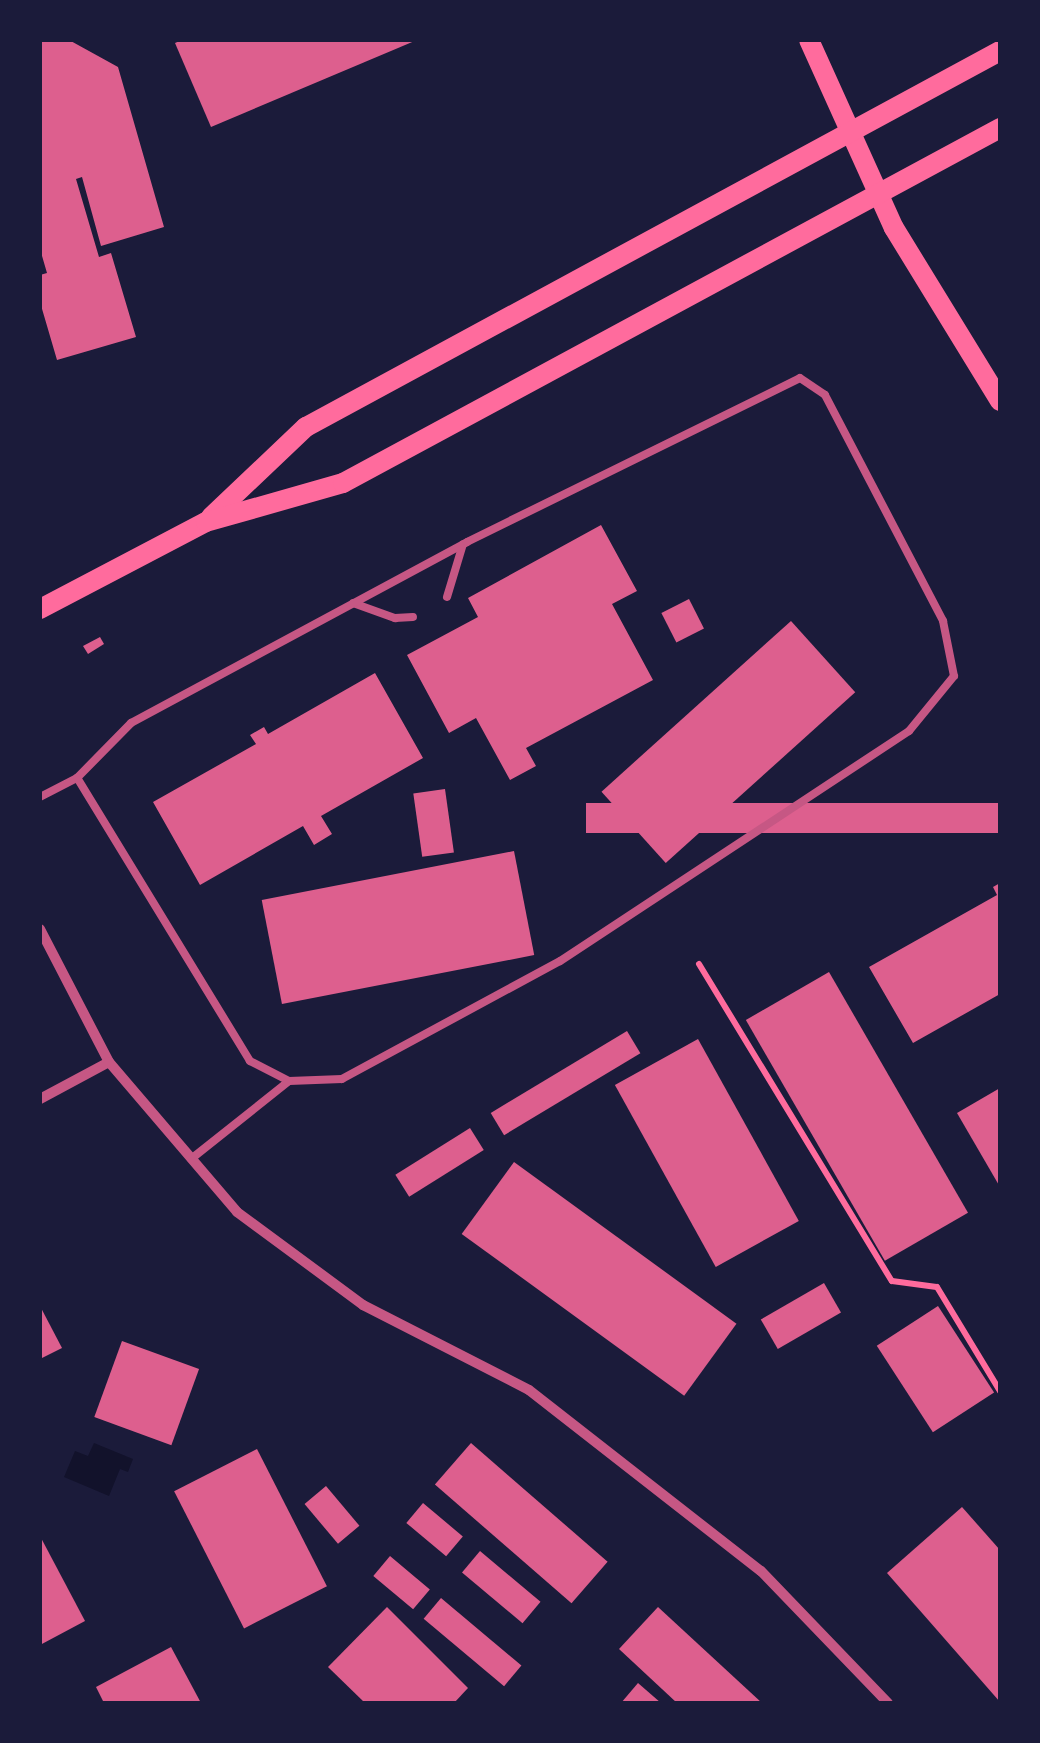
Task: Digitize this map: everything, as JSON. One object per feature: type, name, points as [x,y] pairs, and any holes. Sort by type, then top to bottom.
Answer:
[{"type":"main road","points":[[809,40],[878,194],[1000,400]]},
{"type":"main road","points":[[206,522],[306,427],[1000,51]]},
{"type":"main road","points":[[40,610],[206,522],[344,483],[1000,128]]},
{"type":"street","points":[[40,930],[110,1062],[190,1160],[278,1248],[363,1305],[529,1390],[737,1552],[888,1703]]},
{"type":"street","points":[[40,1099],[110,1062]]},
{"type":"lane","points":[[40,797],[77,778],[132,723],[463,544],[800,378],[825,395],[917,571],[943,622],[954,676],[909,732],[560,961],[342,1078],[289,1081],[250,1061],[77,778]]},
{"type":"lane","points":[[447,597],[463,544]]},
{"type":"lane","points":[[353,603],[395,618],[413,616]]},
{"type":"lane","points":[[190,1160],[289,1081]]},
{"type":"path","points":[[698,964],[892,1281],[937,1287],[1000,1390]]},
{"type":"shaded area","points":[[94,1443],[133,1459],[128,1472],[120,1469],[109,1496],[64,1477],[75,1451],[88,1456]]},
{"type":"building","points":[[40,40],[69,40],[118,67],[164,227],[101,246],[82,177],[76,179],[99,257],[111,253],[136,337],[57,360],[40,302],[40,275],[47,273],[40,249]]},
{"type":"building","points":[[417,40],[211,127],[175,43]]},
{"type":"building","points":[[601,525],[637,591],[612,604],[653,680],[526,748],[536,766],[510,780],[476,718],[449,733],[407,655],[478,617],[468,598]]},
{"type":"building","points":[[689,599],[704,628],[676,642],[661,613]]},
{"type":"building","points":[[791,621],[855,692],[666,863],[601,792]]},
{"type":"building","points":[[100,637],[104,644],[88,654],[83,646]]},
{"type":"building","points":[[375,673],[423,758],[321,816],[332,834],[314,845],[303,826],[200,885],[153,802],[256,744],[250,735],[264,727],[268,734]]},
{"type":"building","points":[[445,789],[454,852],[422,857],[413,793]]},
{"type":"building","points":[[586,803],[1000,803],[1000,833],[586,833]]},
{"type":"building","points":[[514,851],[534,955],[282,1004],[262,900]]},
{"type":"building","points":[[1000,883],[1000,994],[913,1043],[869,967],[997,895],[993,887]]},
{"type":"building","points":[[829,972],[968,1213],[885,1261],[746,1020]]},
{"type":"building","points":[[627,1031],[640,1053],[504,1135],[491,1113]]},
{"type":"building","points":[[698,1039],[799,1221],[716,1267],[615,1085]]},
{"type":"building","points":[[1000,1088],[1000,1187],[957,1113]]},
{"type":"building","points":[[470,1128],[484,1150],[409,1197],[395,1175]]},
{"type":"building","points":[[514,1162],[736,1324],[684,1396],[462,1234]]},
{"type":"building","points":[[824,1283],[841,1312],[778,1349],[761,1320]]},
{"type":"building","points":[[40,1306],[62,1348],[40,1359]]},
{"type":"building","points":[[938,1306],[994,1392],[933,1432],[877,1346]]},
{"type":"building","points":[[122,1341],[199,1369],[171,1445],[94,1417]]},
{"type":"building","points":[[471,1443],[608,1562],[572,1603],[435,1485]]},
{"type":"building","points":[[257,1449],[327,1586],[244,1628],[174,1491]]},
{"type":"building","points":[[326,1486],[359,1526],[338,1544],[305,1504]]},
{"type":"building","points":[[423,1503],[463,1536],[446,1556],[406,1523]]},
{"type":"building","points":[[962,1507],[1000,1550],[1000,1702],[887,1573]]},
{"type":"building","points":[[40,1536],[85,1621],[40,1645]]},
{"type":"building","points":[[480,1551],[541,1602],[523,1623],[462,1572]]},
{"type":"building","points":[[390,1556],[430,1589],[413,1609],[373,1576]]},
{"type":"building","points":[[441,1598],[521,1665],[504,1686],[424,1619]]},
{"type":"building","points":[[387,1607],[468,1688],[454,1703],[365,1703],[328,1667]]},
{"type":"building","points":[[658,1607],[762,1703],[677,1703],[619,1649]]},
{"type":"building","points":[[171,1647],[201,1703],[104,1703],[96,1687]]},
{"type":"building","points":[[638,1683],[661,1703],[621,1703]]}]
